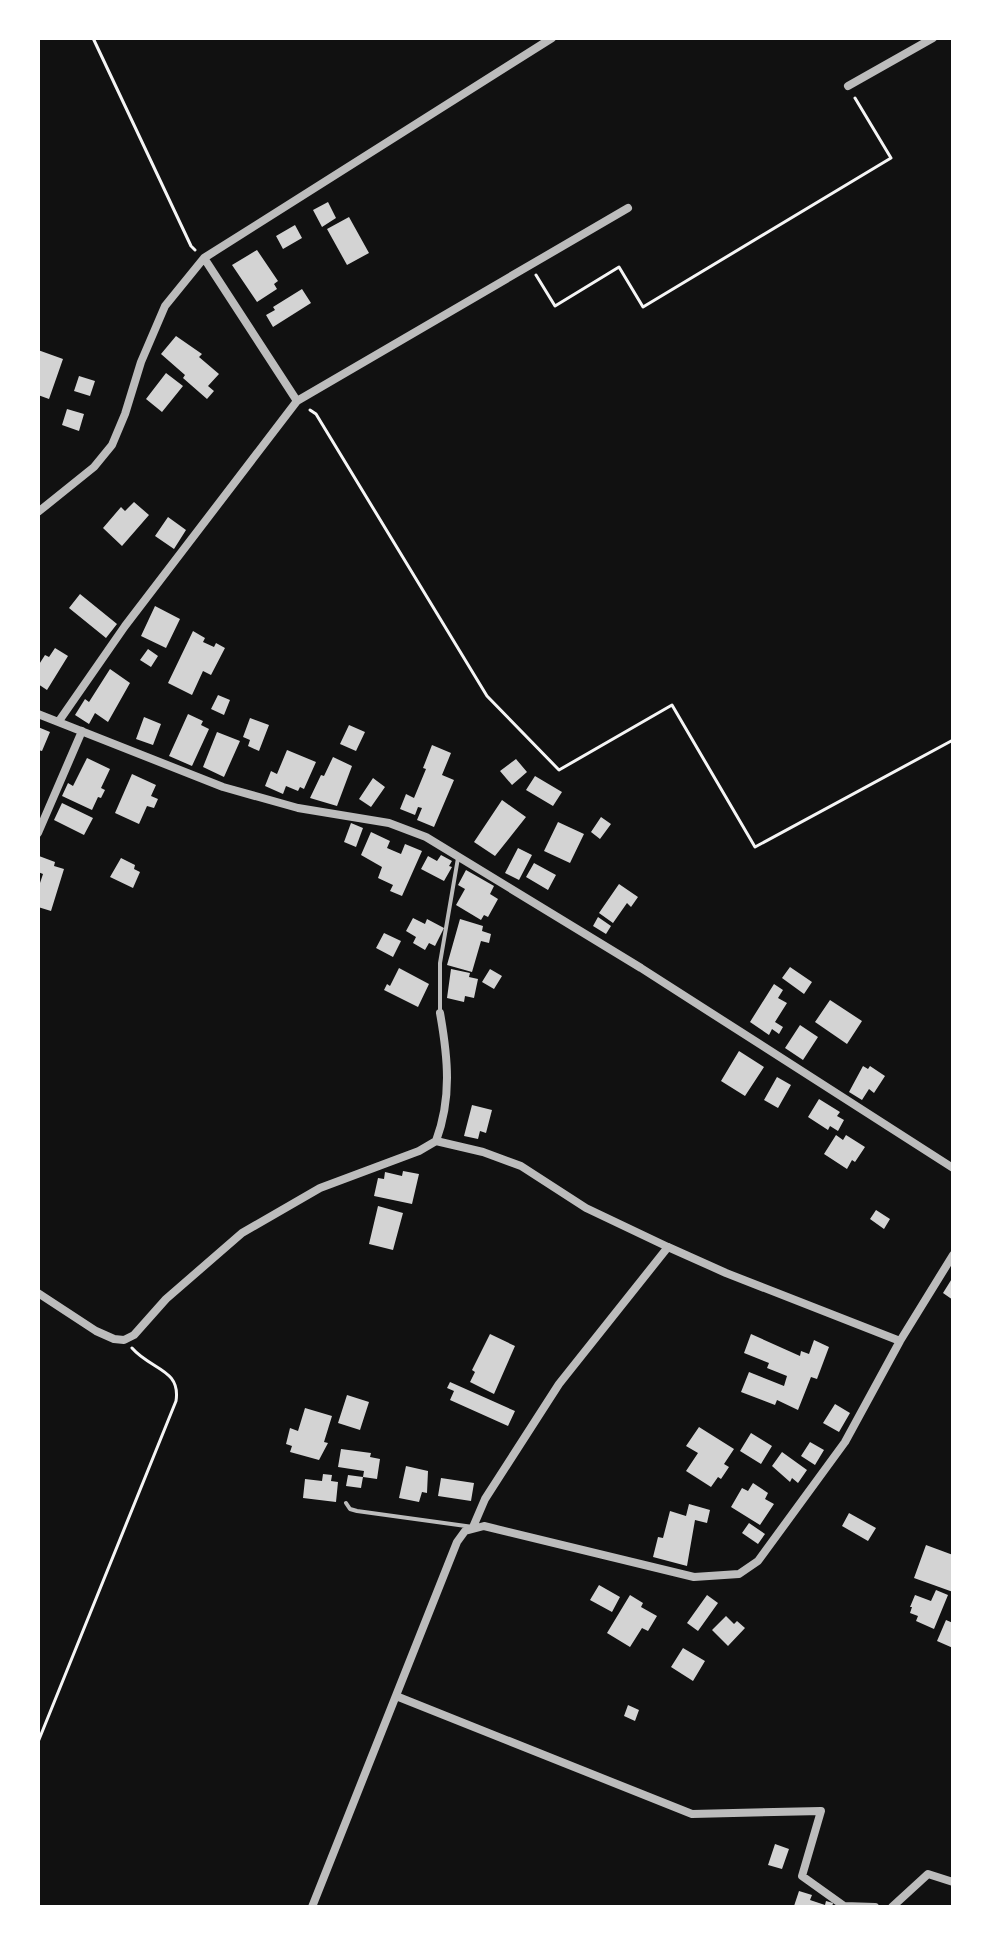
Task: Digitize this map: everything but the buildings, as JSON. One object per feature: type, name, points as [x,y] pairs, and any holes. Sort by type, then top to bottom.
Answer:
[{"type":"street","points":[[38,512],[94,467],[112,445],[141,362],[165,306],[204,258],[552,38]]},
{"type":"street","points":[[848,86],[933,38]]},
{"type":"street","points":[[59,721],[125,626],[297,401],[628,208]]},
{"type":"street","points":[[204,258],[297,401]]},
{"type":"street","points":[[38,714],[223,787],[298,808],[389,823],[426,837],[654,976],[953,1168]]},
{"type":"street","points":[[38,833],[82,731]]},
{"type":"street","points":[[38,1293],[96,1331],[124,1340],[134,1335],[166,1299],[242,1233],[320,1188],[419,1151],[436,1141],[444,1120],[448,1078],[440,1013]]},
{"type":"street","points":[[436,1141],[483,1152],[521,1166],[586,1208],[668,1247],[900,1341]]},
{"type":"street","points":[[473,1527],[485,1499],[559,1384],[668,1247]]},
{"type":"street","points":[[312,1907],[457,1542],[465,1531],[484,1526],[694,1577],[739,1574],[758,1561],[845,1442],[900,1341],[953,1255]]},
{"type":"street","points":[[396,1696],[692,1814],[821,1811],[802,1876],[844,1906],[875,1907]]},
{"type":"street","points":[[892,1907],[928,1874],[953,1882]]},
{"type":"lane","points":[[440,1013],[440,963],[458,855]]},
{"type":"lane","points":[[346,1503],[350,1509],[357,1511],[455,1522],[473,1527]]},
{"type":"path","points":[[93,38],[191,246],[204,258]]},
{"type":"path","points":[[530,265],[555,306],[619,267],[643,307],[891,158],[848,86]]},
{"type":"path","points":[[297,401],[316,414],[487,696],[559,770],[672,705],[755,847],[953,740]]},
{"type":"path","points":[[38,1742],[176,1401],[178,1388],[174,1378],[143,1361],[124,1340]]}]
